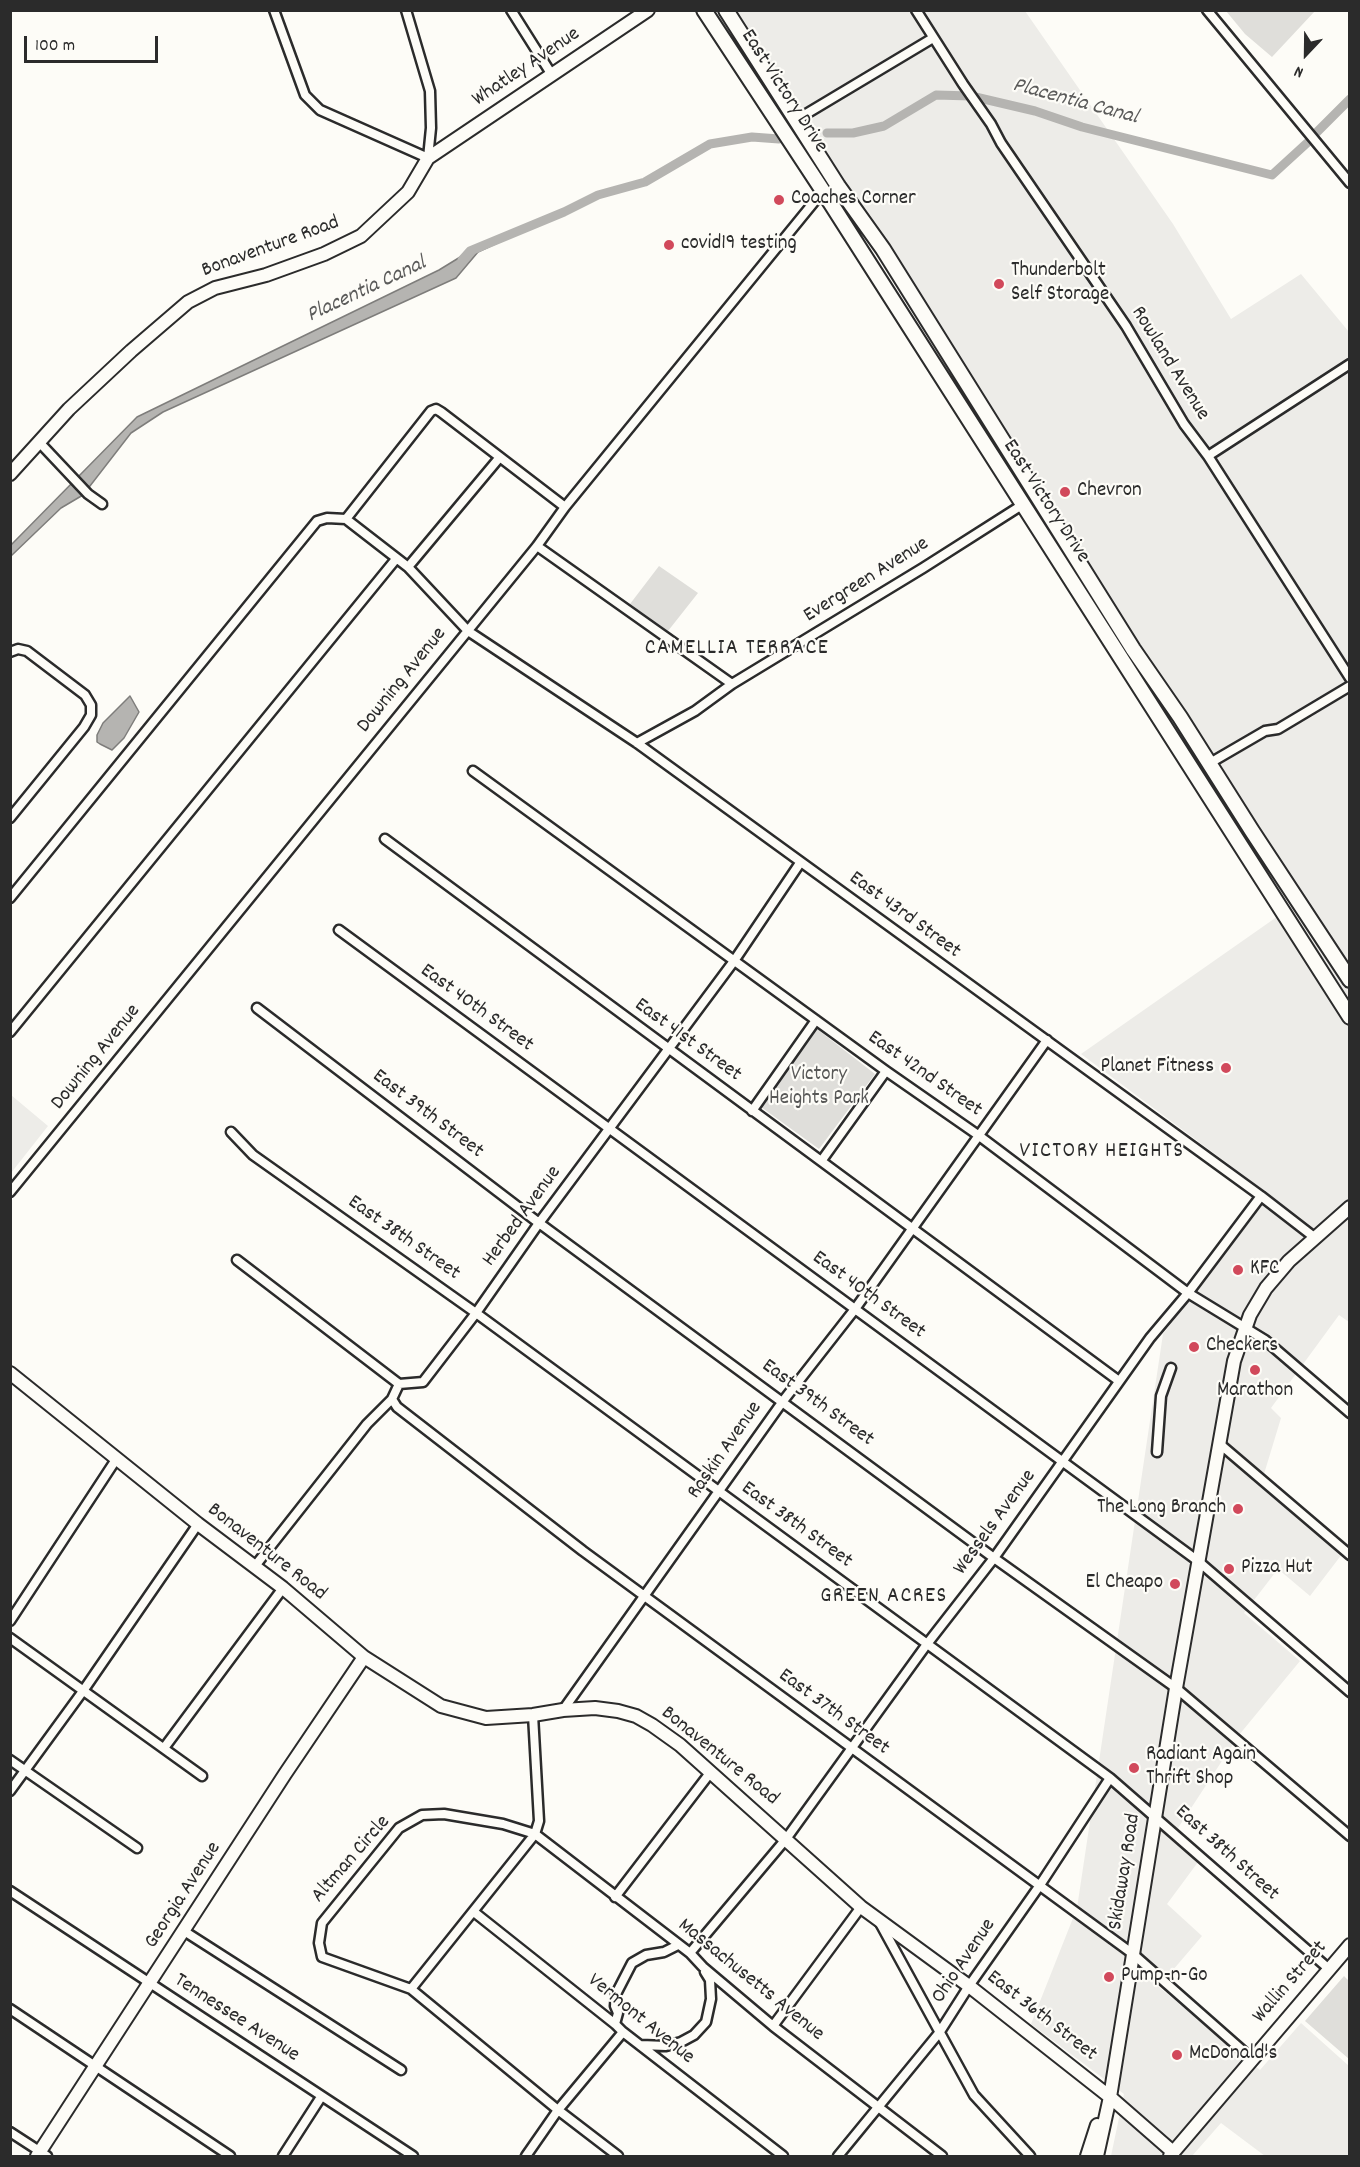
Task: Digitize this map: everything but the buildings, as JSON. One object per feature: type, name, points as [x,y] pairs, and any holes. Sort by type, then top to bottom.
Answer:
[{"type":"main road","name":"East Victory Drive","points":[[704,10],[823,191],[1350,1017]]},
{"type":"main road","name":"East Victory Drive","points":[[726,10],[838,186],[877,240],[1133,649],[1210,763],[1350,980]]},
{"type":"main road","points":[[823,191],[829,189],[834,192],[861,232],[877,240]]},
{"type":"main road","points":[[973,427],[989,418]]},
{"type":"main road","points":[[1120,658],[1133,649]]},
{"type":"street","points":[[274,10],[305,95],[320,110],[428,158]]},
{"type":"street","name":"Bonaventure Road","points":[[10,474],[69,409],[130,351],[188,302],[215,288],[266,275],[324,254],[361,236],[408,192],[428,158],[431,128],[429,91],[406,10]]},
{"type":"street","points":[[511,10],[552,75]]},
{"type":"street","name":"Whatley Avenue","points":[[428,158],[648,10]]},
{"type":"street","name":"Rowland Avenue","points":[[916,10],[991,124],[1001,143],[1125,326],[1185,424],[1208,456],[1350,678]]},
{"type":"street","points":[[1207,10],[1350,183]]},
{"type":"street","points":[[796,120],[933,38]]},
{"type":"street","name":"Downing Avenue","points":[[10,1192],[468,631],[537,546],[565,507],[823,191]]},
{"type":"street","points":[[1208,456],[1350,364]]},
{"type":"street","points":[[10,898],[318,521],[327,518],[346,519],[431,411],[436,409],[441,412],[565,507]]},
{"type":"street","points":[[39,442],[88,494],[102,504]]},
{"type":"street","points":[[408,567],[500,457]]},
{"type":"street","name":"Evergreen Avenue","points":[[638,743],[695,711],[732,684],[1022,505]]},
{"type":"street","name":"East 43rd Street","points":[[346,519],[408,567],[468,631],[638,743],[1261,1196],[1314,1237]]},
{"type":"street","points":[[537,546],[732,684]]},
{"type":"street","points":[[10,1032],[396,559]]},
{"type":"street","points":[[10,652],[18,649],[27,651],[85,695],[90,705],[91,715],[84,727],[10,818]]},
{"type":"street","points":[[1210,763],[1265,731],[1278,729],[1350,686]]},
{"type":"street","name":"East 42nd Street","points":[[472,771],[978,1135],[1188,1293],[1265,1340],[1350,1413]]},
{"type":"street","name":"East 41st Street","points":[[386,840],[1119,1381]]},
{"type":"street","name":"Herbed Avenue","points":[[399,1384],[423,1382],[734,961],[800,863]]},
{"type":"street","name":"East 40th Street","points":[[339,930],[354,944],[609,1128],[1198,1561],[1350,1692]]},
{"type":"street","name":"East 39th Street","points":[[257,1008],[539,1223],[994,1558],[1176,1688],[1350,1836]]},
{"type":"street","points":[[752,1111],[816,1020]]},
{"type":"street","name":"Raskin Avenue","points":[[562,1710],[783,1401],[855,1310],[1047,1040]]},
{"type":"street","points":[[822,1160],[886,1071]]},
{"type":"street","name":"East 38th Street","points":[[231,1132],[253,1155],[476,1313],[1110,1778],[1329,1969]]},
{"type":"street","name":"Wessels Avenue","points":[[690,1953],[786,1839],[927,1644],[994,1558],[1150,1338],[1188,1293],[1261,1196]]},
{"type":"street","name":"Skidaway Road","points":[[1097,2157],[1110,2097],[1176,1688],[1221,1445],[1234,1361],[1250,1315],[1266,1288],[1314,1237],[1350,1207]]},
{"type":"street","points":[[237,1260],[399,1384],[392,1399],[367,1424],[255,1566]]},
{"type":"street","points":[[1157,1452],[1161,1396],[1171,1368]]},
{"type":"street","name":"Bonaventure Road","points":[[10,1373],[198,1524],[283,1588],[364,1657],[441,1706],[486,1718],[595,1708],[618,1711],[636,1716],[680,1745],[861,1907],[879,1920],[974,2095],[1030,2157]]},
{"type":"street","name":"East 37th Street","points":[[392,1399],[406,1414],[645,1596],[1133,1954],[1251,2058]]},
{"type":"street","points":[[1221,1445],[1350,1555]]},
{"type":"street","points":[[10,1621],[117,1458]]},
{"type":"street","points":[[10,1791],[83,1691],[198,1524]]},
{"type":"street","points":[[164,1748],[283,1588]]},
{"type":"street","points":[[10,1638],[202,1776]]},
{"type":"street","name":"Georgia Avenue","points":[[41,2155],[96,2065],[364,1657]]},
{"type":"street","points":[[533,1715],[539,1821],[535,1834],[411,1989],[618,2157]]},
{"type":"street","points":[[10,1760],[137,1848]]},
{"type":"street","points":[[615,1897],[710,1773]]},
{"type":"street","name":"Ohio Avenue","points":[[838,2157],[939,2033],[1110,1778]]},
{"type":"street","name":"Altman Circle","points":[[411,1989],[322,1957],[319,1943],[322,1923],[380,1849],[399,1828],[422,1815],[444,1814],[477,1819],[535,1834]]},
{"type":"street","name":"Massachusetts Avenue","points":[[535,1834],[690,1953],[703,1967],[773,2026],[942,2157]]},
{"type":"street","name":"Tennessee Avenue","points":[[10,1891],[413,2157]]},
{"type":"street","points":[[773,2026],[861,1907]]},
{"type":"street","name":"Vermont Avenue","points":[[474,1912],[783,2157]]},
{"type":"street","name":"East 36th Street","points":[[879,1920],[969,1986],[1110,2097],[1171,2154]]},
{"type":"street","points":[[184,1931],[401,2070]]},
{"type":"street","points":[[615,2024],[618,2013],[615,2006],[616,1994],[632,1963],[646,1955],[664,1952],[678,1945]]},
{"type":"street","name":"Wallin Street","points":[[1171,2154],[1350,1945]]},
{"type":"street","points":[[641,2045],[666,2046],[681,2042],[694,2035],[706,2022],[711,1986],[703,1967]]},
{"type":"street","points":[[10,2009],[230,2157]]},
{"type":"street","points":[[526,2157],[558,2110],[623,2032]]},
{"type":"street","points":[[283,2157],[321,2097]]},
{"type":"street","points":[[1087,2157],[1098,2122],[1107,2112]]},
{"type":"street","points":[[10,2132],[41,2155]]},
{"type":"shaded area","points":[[732,11],[1025,11],[1173,224],[1231,319],[1301,274],[1349,332],[1349,1322],[1339,1315],[1271,1408],[1281,1418],[1264,1474],[1349,1545],[1310,1596],[1278,1569],[1244,1613],[1300,1661],[1239,1735],[1178,1828],[1204,1854],[1167,1904],[1202,1936],[1167,1977],[1154,1983],[1260,2070],[1301,2023],[1349,2066],[1349,2156],[1265,2156],[1221,2123],[1192,2156],[1111,2156],[1124,2094],[1031,2024],[1077,1908],[1163,1334],[1270,1195],[1081,1054],[1301,900]]},
{"type":"shaded area","points":[[564,212],[478,252],[456,278],[163,412],[131,433],[83,495],[61,508],[11,556],[11,545],[137,417],[439,270],[470,251]]},
{"type":"shaded area","points":[[130,696],[139,712],[124,738],[112,750],[97,742],[97,735],[103,723]]},
{"type":"shaded area","points":[[11,1095],[48,1126],[11,1173]]},
{"type":"green space","points":[[1226,11],[1315,11],[1272,57],[1245,34]]},
{"type":"green space","points":[[659,566],[698,593],[668,631],[630,604]]},
{"type":"green space","name":"Victory Heights Park","points":[[817,1029],[875,1074],[819,1149],[761,1107]]},
{"type":"green space","points":[[1344,1976],[1349,1981],[1349,2059],[1305,2021]]},
{"type":"waterway","name":"Placentia Canal","points":[[827,133],[853,133],[884,126],[936,95],[971,96],[1035,111],[1082,127],[1272,175],[1307,143]]},
{"type":"waterway","name":"Placentia Canal","points":[[1317,132],[1350,99]]},
{"type":"waterway","name":"Placentia Canal","points":[[462,260],[470,251],[564,212],[598,195],[645,182],[710,144],[752,137],[779,139]]},
{"type":"place","name":"Coaches Corner","points":[[779,200]]},
{"type":"place","name":"covid19 testing","points":[[669,245]]},
{"type":"place","name":"Thunderbolt Self Storage","points":[[999,284]]},
{"type":"place","name":"Chevron","points":[[1065,492]]},
{"type":"place","name":"Planet Fitness","points":[[1226,1068]]},
{"type":"place","name":"KFC","points":[[1238,1270]]},
{"type":"place","name":"Checkers","points":[[1194,1347]]},
{"type":"place","name":"Marathon","points":[[1255,1370]]},
{"type":"place","name":"The Long Branch","points":[[1238,1509]]},
{"type":"place","name":"Pizza Hut","points":[[1229,1569]]},
{"type":"place","name":"El Cheapo","points":[[1175,1584]]},
{"type":"place","name":"Radiant Again Thrift Shop","points":[[1134,1768]]},
{"type":"place","name":"Pump-n-Go","points":[[1109,1977]]},
{"type":"place","name":"McDonald's","points":[[1177,2055]]},
{"type":"district","name":"CAMELLIA TERRACE","points":[[737,650]]},
{"type":"district","name":"VICTORY HEIGHTS","points":[[1102,1153]]},
{"type":"district","name":"GREEN ACRES","points":[[884,1598]]}]
